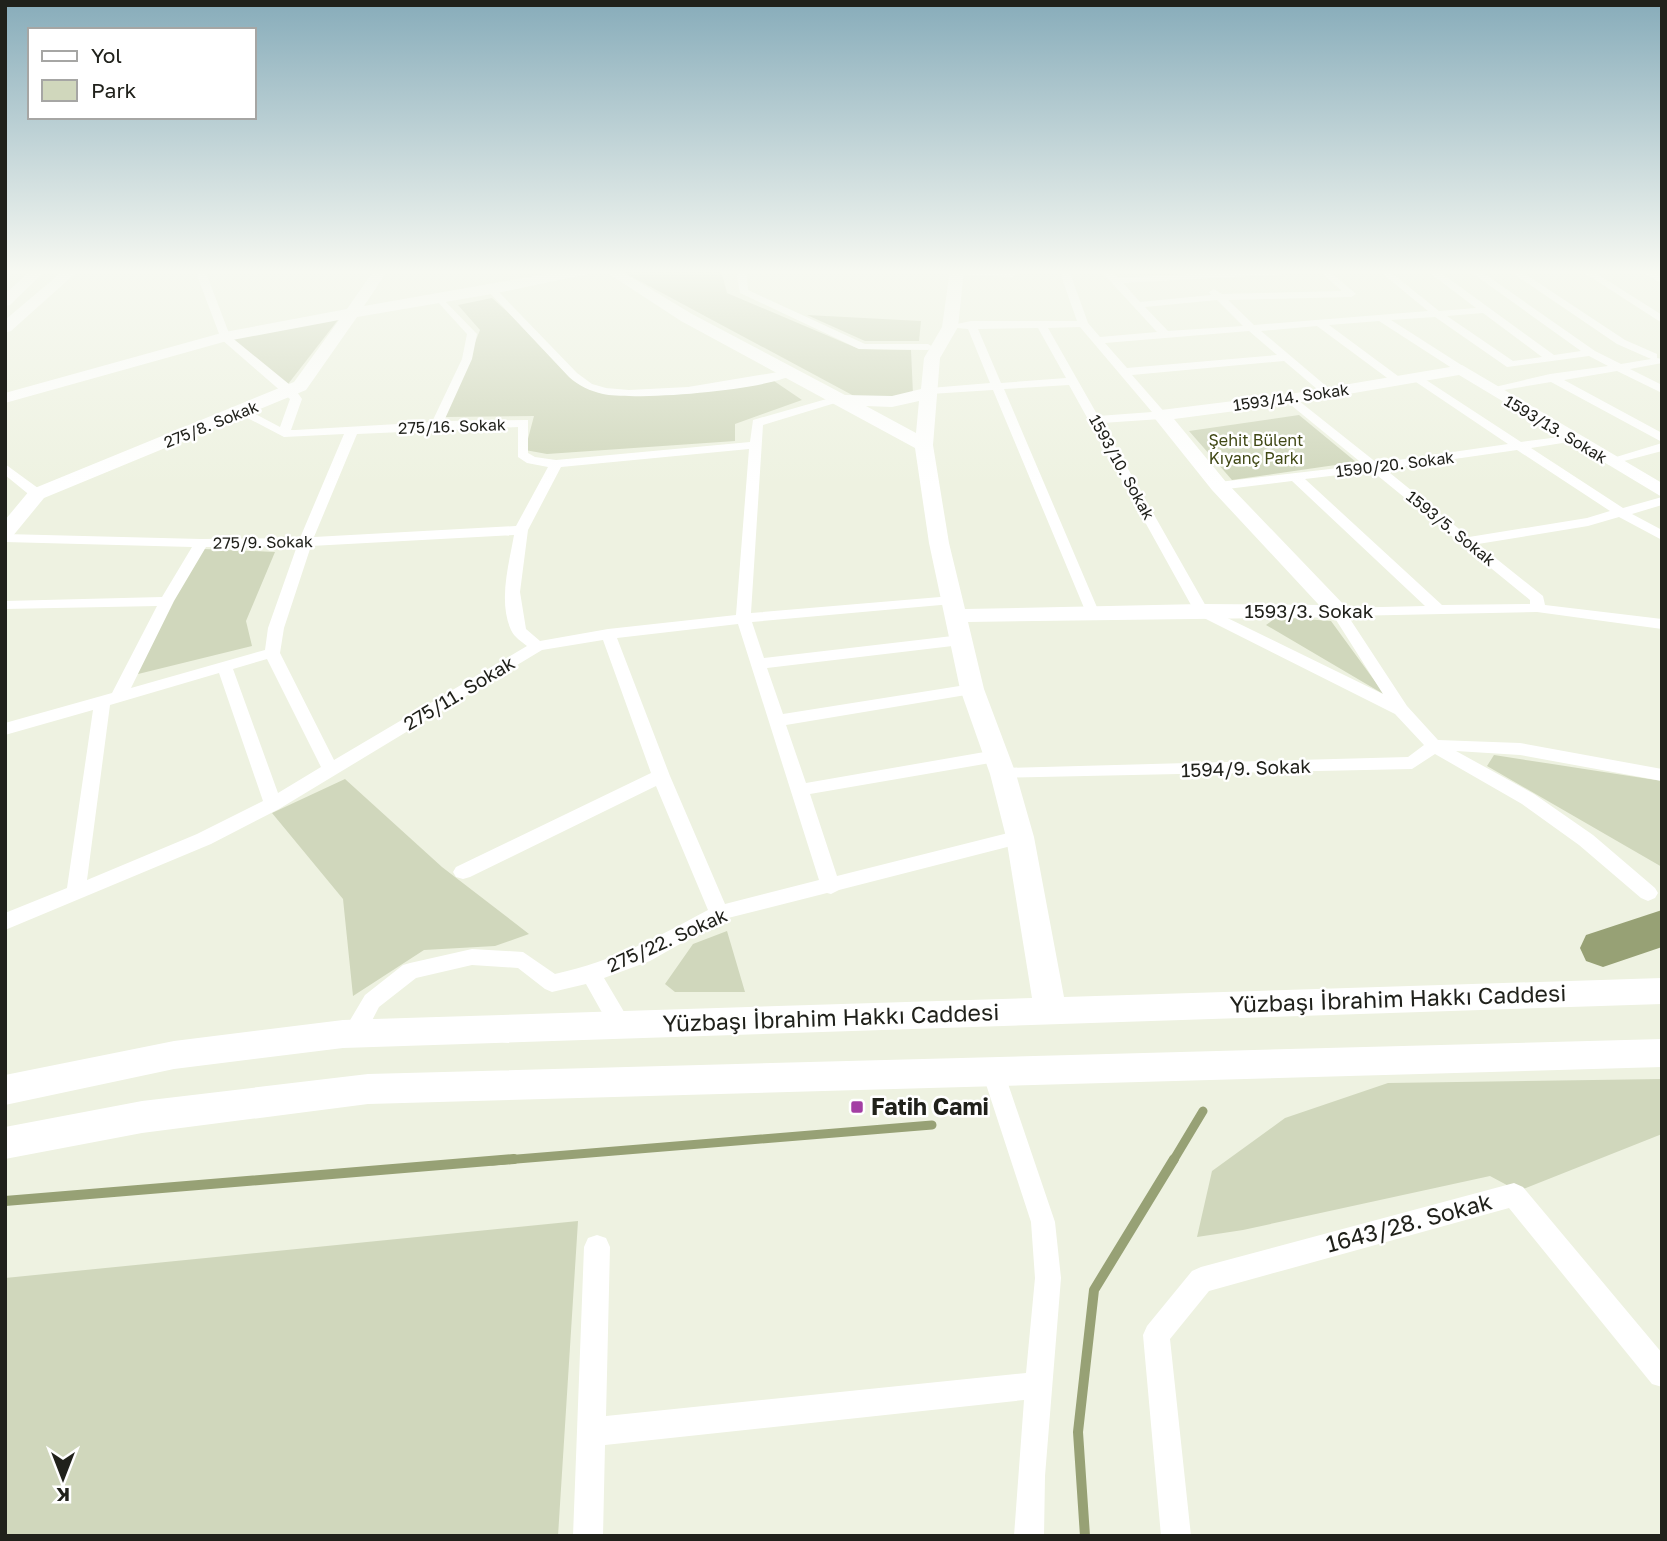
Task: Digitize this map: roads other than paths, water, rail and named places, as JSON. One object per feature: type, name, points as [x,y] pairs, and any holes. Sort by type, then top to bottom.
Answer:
[{"type":"main road","points":[[930,352],[938,342]]},
{"type":"main road","name":"1593/14. Sokak","points":[[1161,415],[1328,393],[1462,370]]},
{"type":"main road","points":[[5,381],[48,384]]},
{"type":"main road","points":[[841,398],[902,402],[930,391]]},
{"type":"main road","name":"Yüzbaşı İbrahim Hakkı Caddesi","points":[[5,1090],[174,1055],[343,1034],[1662,991]]},
{"type":"street","points":[[5,398],[206,342]]},
{"type":"street","points":[[231,342],[291,391],[296,399],[284,433]]},
{"type":"street","name":"275/8. Sokak","points":[[5,536],[37,494],[291,391],[306,381],[332,342]]},
{"type":"street","points":[[436,425],[467,359],[470,342]]},
{"type":"street","points":[[543,342],[589,387],[606,391],[706,390],[755,383],[790,373]]},
{"type":"street","points":[[733,342],[924,445]]},
{"type":"street","points":[[852,342],[863,347],[930,352]]},
{"type":"street","points":[[931,342],[930,391],[924,445],[939,543],[972,690],[999,765],[1020,837],[1050,1010]]},
{"type":"street","points":[[979,342],[1092,612]]},
{"type":"street","name":"1593/10. Sokak","points":[[1051,342],[1097,420],[1201,611]]},
{"type":"street","points":[[1100,342],[1219,486],[1338,612],[1401,710],[1434,746],[1528,799],[1586,840],[1648,893]]},
{"type":"street","points":[[1267,342],[1328,393]]},
{"type":"street","points":[[1345,342],[1398,381]]},
{"type":"street","name":"1593/13. Sokak","points":[[1418,342],[1571,438],[1662,491]]},
{"type":"street","points":[[1478,342],[1511,365],[1591,354]]},
{"type":"street","points":[[1529,342],[1552,359]]},
{"type":"street","points":[[1574,342],[1617,369],[1662,390]]},
{"type":"street","points":[[1621,342],[1659,358]]},
{"type":"street","points":[[1125,372],[1286,358]]},
{"type":"street","points":[[1492,389],[1617,369],[1659,358]]},
{"type":"street","points":[[1526,363],[1662,438]]},
{"type":"street","points":[[1416,378],[1620,512],[1662,536]]},
{"type":"street","points":[[930,391],[1073,381]]},
{"type":"street","points":[[5,390],[48,384]]},
{"type":"street","points":[[831,887],[743,617],[757,423],[841,398]]},
{"type":"street","name":"1593/5. Sokak","points":[[1290,398],[1538,599],[1537,608]]},
{"type":"street","name":"275/16. Sokak","points":[[242,411],[284,433],[524,423],[522,454],[531,460],[556,464],[755,445]]},
{"type":"street","points":[[1097,420],[1161,415]]},
{"type":"street","points":[[331,770],[272,653],[276,628],[305,542],[352,431]]},
{"type":"street","name":"1590/20. Sokak","points":[[1219,486],[1376,467],[1571,438]]},
{"type":"street","points":[[1609,461],[1662,447]]},
{"type":"street","points":[[537,647],[519,631],[513,612],[521,530],[556,464]]},
{"type":"street","points":[[5,468],[37,494]]},
{"type":"street","points":[[1295,477],[1438,610]]},
{"type":"street","points":[[1468,541],[1551,530],[1662,501]]},
{"type":"street","name":"275/9. Sokak","points":[[5,536],[201,543],[305,542],[521,530]]},
{"type":"street","points":[[76,894],[110,699],[201,543]]},
{"type":"street","points":[[5,605],[167,601]]},
{"type":"street","name":"1593/3. Sokak","points":[[953,608],[1092,612],[1338,612],[1537,608],[1662,624]]},
{"type":"street","name":"275/11. Sokak","points":[[5,922],[204,839],[274,804],[537,647],[608,634],[690,626],[743,617],[953,608]]},
{"type":"street","points":[[1201,611],[1401,710]]},
{"type":"street","points":[[608,634],[661,776],[719,914]]},
{"type":"street","points":[[758,664],[961,640]]},
{"type":"street","points":[[5,729],[272,653]]},
{"type":"street","points":[[224,667],[274,804]]},
{"type":"street","points":[[775,721],[972,690]]},
{"type":"street","points":[[1434,746],[1459,744],[1506,748],[1662,775]]},
{"type":"street","name":"1594/9. Sokak","points":[[799,790],[999,765],[1412,763],[1434,746]]},
{"type":"street","points":[[463,872],[661,776]]},
{"type":"street","name":"275/22. Sokak","points":[[343,1034],[356,1029],[372,1001],[410,971],[472,957],[523,960],[552,983],[591,974],[643,955],[719,914],[1020,837]]},
{"type":"street","points":[[591,974],[622,1027]]},
{"type":"street","points":[[5,1143],[142,1117],[368,1089],[1662,1053]]},
{"type":"street","points":[[993,1072],[1046,1237],[1048,1278],[1029,1536]]},
{"type":"street","name":"1643/28. Sokak","points":[[1176,1536],[1156,1335],[1201,1280],[1514,1195],[1662,1374]]},
{"type":"street","points":[[588,1536],[597,1247]]},
{"type":"street","points":[[592,1432],[1039,1385]]},
{"type":"waterway","points":[[1603,948],[1662,928]]},
{"type":"waterway","points":[[1173,1161],[1203,1111]]},
{"type":"waterway","points":[[492,1161],[932,1125]]},
{"type":"waterway","points":[[5,1201],[514,1159]]},
{"type":"waterway","points":[[1085,1536],[1078,1432],[1094,1290],[1174,1159]]},
{"type":"place","name":"Fatih Cami","points":[[857,1107]]},
{"type":"park label","name":"Şehit Bülent Kıyanç Parkı","points":[[1256,449]]}]
